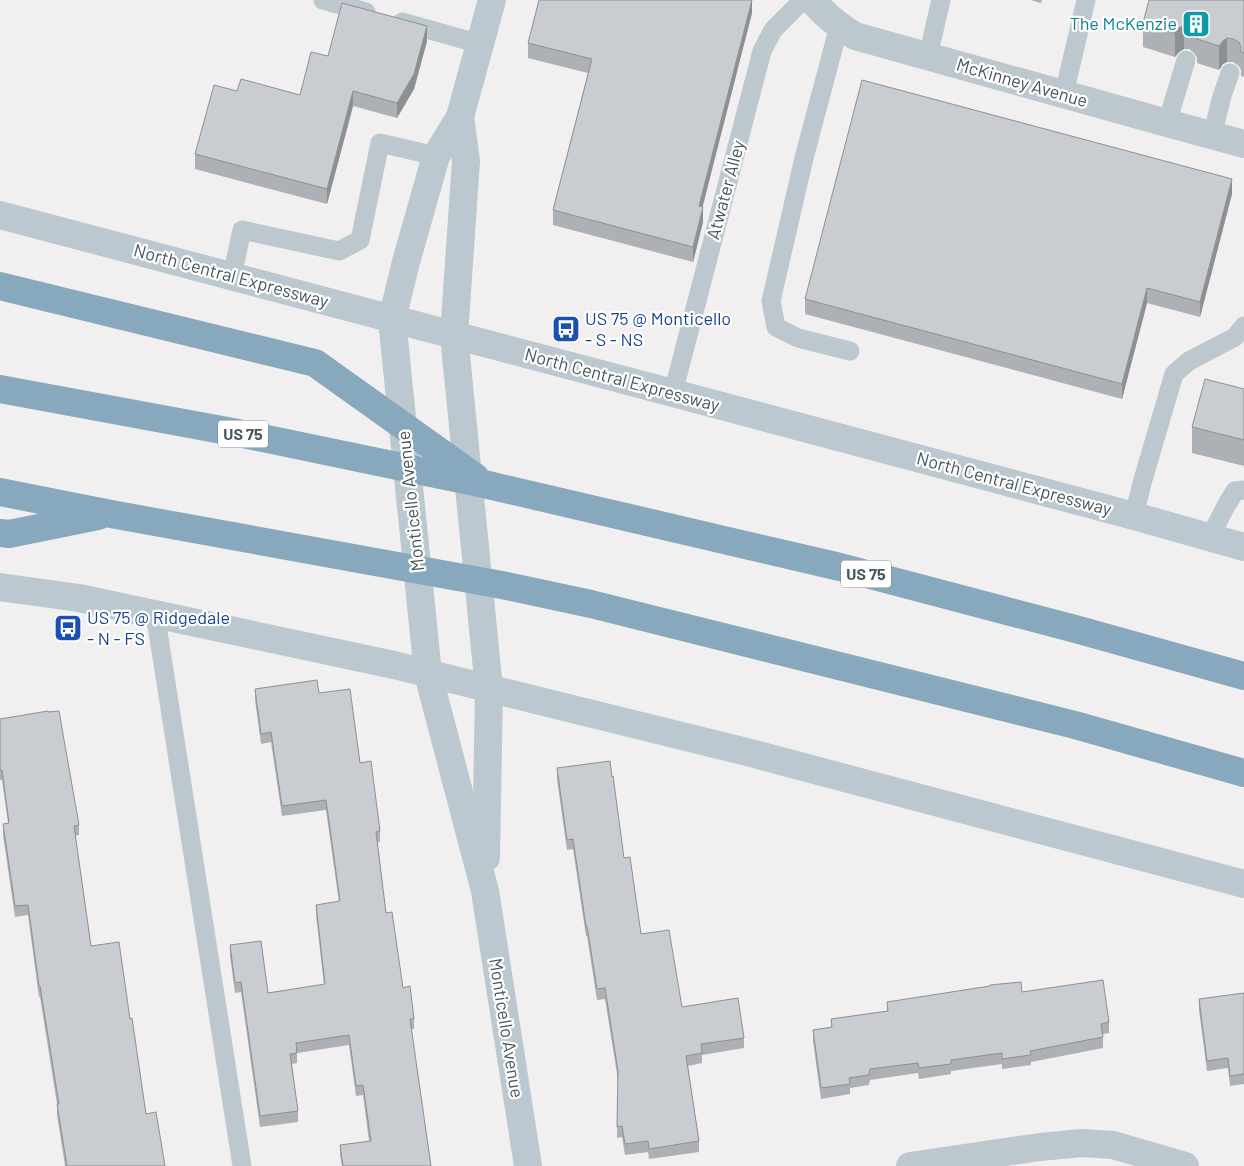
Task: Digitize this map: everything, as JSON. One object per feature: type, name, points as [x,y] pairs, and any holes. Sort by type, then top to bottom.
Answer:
[{"type":"highway","points":[[0,286],[314,363],[484,484]]},
{"type":"highway","name":"US 75","points":[[0,390],[238,433],[484,484],[840,567],[1061,625],[1244,676]]},
{"type":"highway","points":[[0,492],[502,585],[591,604],[1075,725],[1244,774]]},
{"type":"highway","points":[[0,533],[9,534],[111,514]]},
{"type":"main road","name":"Monticello Avenue","points":[[492,0],[460,118],[436,156],[392,318],[428,674],[485,890],[528,1166]]},
{"type":"main road","name":"Monticello Avenue","points":[[460,118],[466,161],[454,335],[489,688],[485,890]]},
{"type":"main road","name":"North Central Expressway","points":[[0,215],[1134,516],[1244,547]]},
{"type":"main road","points":[[0,587],[79,598],[155,613],[489,688],[747,752],[1244,884]]},
{"type":"street","name":"McKinney Avenue","points":[[812,0],[821,11],[855,36],[1244,144]]},
{"type":"street","points":[[910,1166],[1041,1156],[1082,1143],[1113,1146],[1185,1166]]},
{"type":"lane","points":[[324,0],[480,44]]},
{"type":"lane","name":"Atwater Alley","points":[[673,393],[762,51],[773,30],[803,0]]},
{"type":"lane","points":[[928,56],[941,0]]},
{"type":"lane","points":[[1064,94],[1086,0]]},
{"type":"lane","points":[[839,26],[804,158],[772,301],[776,327],[798,338],[850,351]]},
{"type":"lane","points":[[1167,124],[1186,60]]},
{"type":"lane","points":[[1212,136],[1230,73]]},
{"type":"lane","points":[[232,276],[242,230],[339,251],[360,240],[380,143],[436,156]]},
{"type":"lane","points":[[1134,516],[1174,374],[1189,361],[1235,337],[1244,326]]},
{"type":"lane","points":[[1210,537],[1235,491],[1244,490]]},
{"type":"lane","points":[[155,613],[242,1166]]},
{"type":"building","points":[[539,0],[752,0],[699,206],[703,207],[693,247],[553,210],[592,59],[528,43]]},
{"type":"building","points":[[1149,0],[1244,0],[1244,53],[1241,52],[1239,42],[1233,39],[1227,38],[1219,46],[1197,39],[1197,34],[1189,25],[1184,25],[1175,33],[1143,23]]},
{"type":"building","points":[[342,3],[427,26],[414,74],[397,103],[353,91],[327,189],[195,154],[214,85],[237,91],[241,79],[300,95],[311,52],[328,56]]},
{"type":"building","points":[[862,80],[1232,179],[1200,302],[1147,288],[1122,384],[805,299]]},
{"type":"building","points":[[1205,379],[1244,389],[1244,440],[1192,427]]},
{"type":"building","points":[[317,680],[319,693],[350,689],[360,763],[371,761],[380,831],[376,832],[386,913],[392,912],[403,988],[410,986],[414,1019],[410,1019],[431,1166],[343,1166],[340,1145],[371,1141],[363,1085],[356,1086],[349,1035],[296,1043],[297,1053],[290,1054],[298,1111],[260,1116],[241,982],[235,983],[230,945],[261,941],[268,993],[325,984],[316,905],[340,901],[326,800],[282,806],[271,732],[261,734],[255,689]]},
{"type":"building","points":[[59,711],[79,825],[74,826],[91,946],[119,942],[146,1114],[156,1112],[165,1166],[67,1166],[28,905],[15,906],[3,824],[9,823],[2,770],[0,770],[0,719]]},
{"type":"building","points":[[610,761],[624,858],[630,857],[641,934],[669,930],[682,1007],[738,998],[744,1038],[701,1044],[702,1053],[686,1056],[699,1141],[649,1149],[648,1141],[625,1144],[622,1126],[617,1127],[618,1071],[605,988],[597,989],[573,839],[567,840],[557,768]]},
{"type":"building","points":[[1103,980],[1109,1022],[1101,1024],[1103,1037],[1030,1051],[1031,1055],[1002,1059],[1002,1053],[951,1060],[951,1064],[919,1068],[918,1063],[870,1069],[869,1075],[849,1078],[850,1084],[821,1088],[813,1030],[832,1027],[831,1019],[888,1011],[887,1002],[990,985],[1021,982],[1022,992]]},
{"type":"building","points":[[1244,993],[1244,1074],[1230,1076],[1228,1058],[1207,1061],[1199,999]]},
{"type":"place","name":"The McKenzie","points":[[1196,24]]},
{"type":"place","name":"US 75 @ Monticello - S - NS","points":[[566,329]]},
{"type":"place","name":"US 75 @ Ridgedale - N - FS","points":[[68,628]]}]
